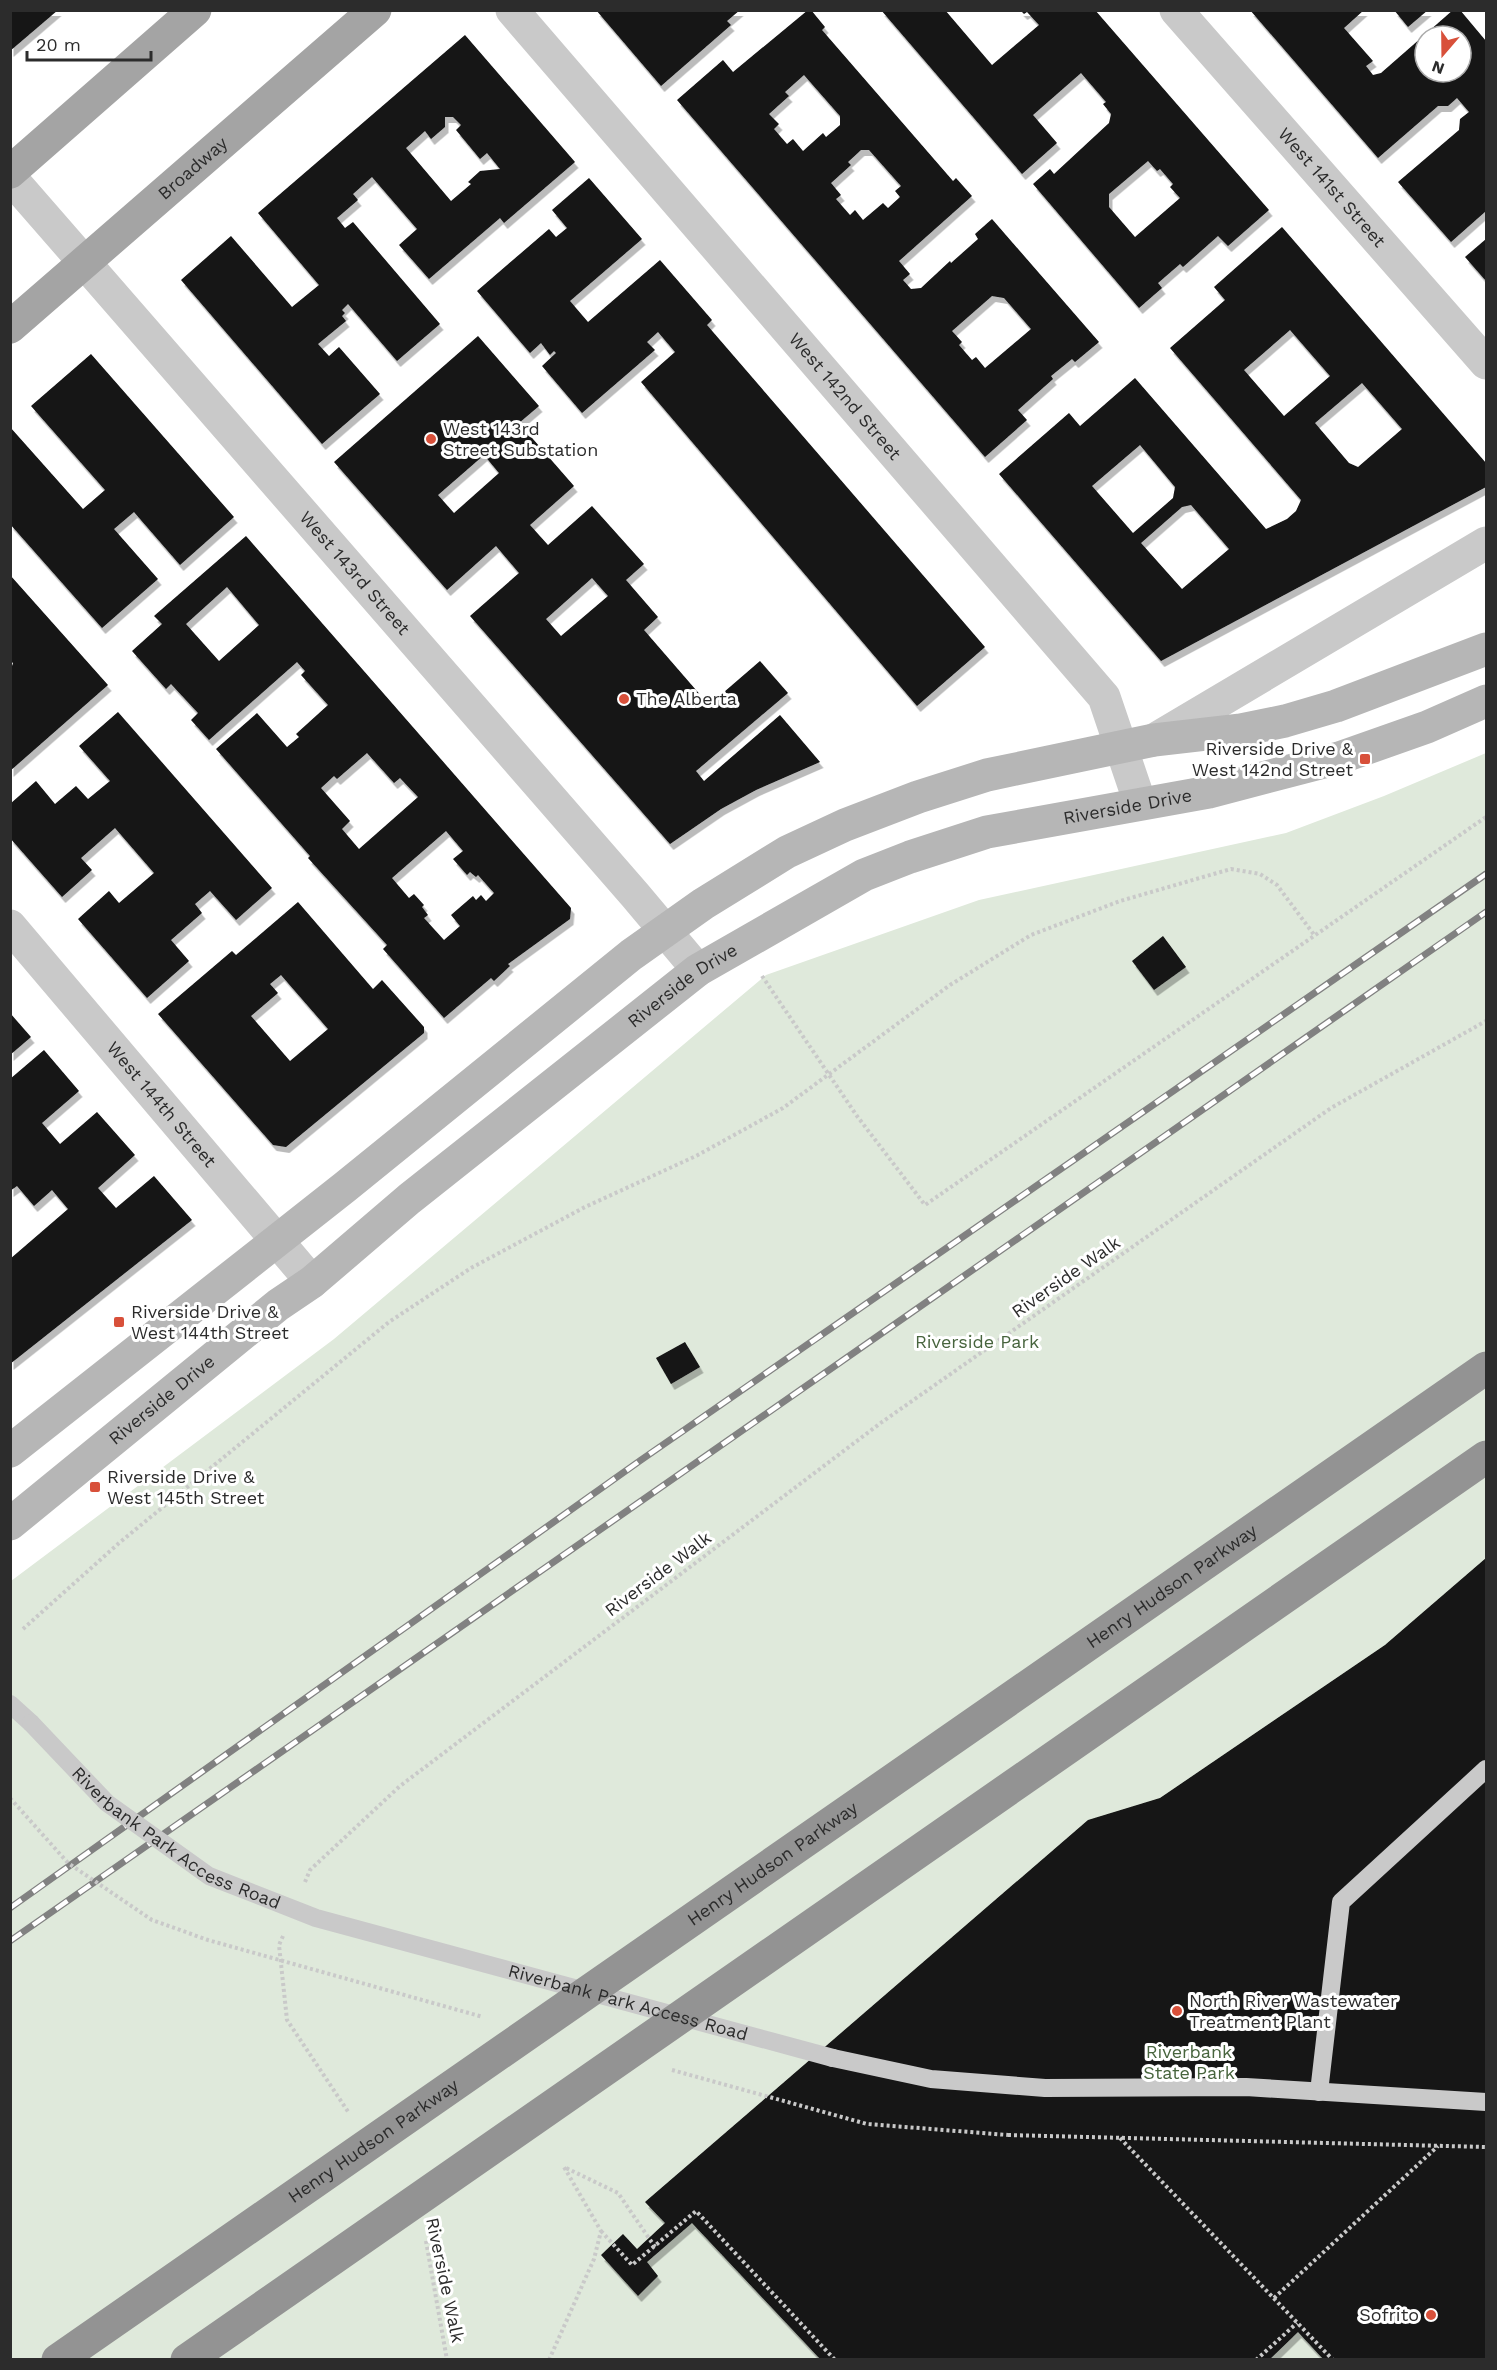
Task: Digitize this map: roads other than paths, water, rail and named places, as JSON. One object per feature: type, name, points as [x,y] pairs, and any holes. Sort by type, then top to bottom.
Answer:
[{"type":"highway","name":"Henry Hudson Parkway","points":[[58,2360],[1486,1368]]},
{"type":"highway","points":[[187,2360],[1486,1457]]},
{"type":"main road","points":[[10,172],[195,10]]},
{"type":"main road","name":"Broadway","points":[[10,327],[375,10]]},
{"type":"main road","points":[[10,1451],[276,1239],[345,1187],[527,1038],[664,931],[702,904],[787,852],[845,825],[918,797],[987,775],[1154,740],[1241,730],[1285,721],[1368,695],[1486,649]]},
{"type":"main road","name":"Riverside Drive","points":[[10,1524],[278,1305],[312,1282],[409,1199],[698,970],[864,875],[910,857],[987,832],[1209,792],[1339,758],[1427,727],[1486,701]]},
{"type":"street","name":"West 142nd Street","points":[[512,10],[1104,697],[1140,803]]},
{"type":"street","name":"West 141st Street","points":[[1176,10],[1486,363]]},
{"type":"street","name":"West 143rd Street","points":[[10,177],[628,886],[698,970]]},
{"type":"street","points":[[1154,740],[1486,543]]},
{"type":"street","name":"West 144th Street","points":[[10,926],[312,1282]]},
{"type":"lane","name":"Riverbank Park Access Road","points":[[10,1704],[107,1803],[209,1876],[316,1918],[833,2058],[931,2079],[1033,2087],[1246,2087],[1486,2102]]},
{"type":"lane","points":[[1319,2092],[1341,1902],[1486,1769]]},
{"type":"railway","points":[[10,1908],[641,1460],[1486,874]]},
{"type":"railway","points":[[10,1941],[1486,912]]},
{"type":"place","name":"West 143rd Street Substation","points":[[431,439]]},
{"type":"place","name":"The Alberta","points":[[624,699]]},
{"type":"place","name":"Riverside Drive & West 142nd Street","points":[[1365,759]]},
{"type":"place","name":"Riverside Drive & West 144th Street","points":[[119,1322]]},
{"type":"place","name":"Riverside Drive & West 145th Street","points":[[95,1487]]},
{"type":"place","name":"North River Wastewater Treatment Plant","points":[[1177,2011]]},
{"type":"place","name":"Sofrito","points":[[1431,2315]]},
{"type":"park label","name":"Riverside Park","points":[[977,1342]]},
{"type":"park label","name":"Riverbank State Park","points":[[1189,2062]]}]
